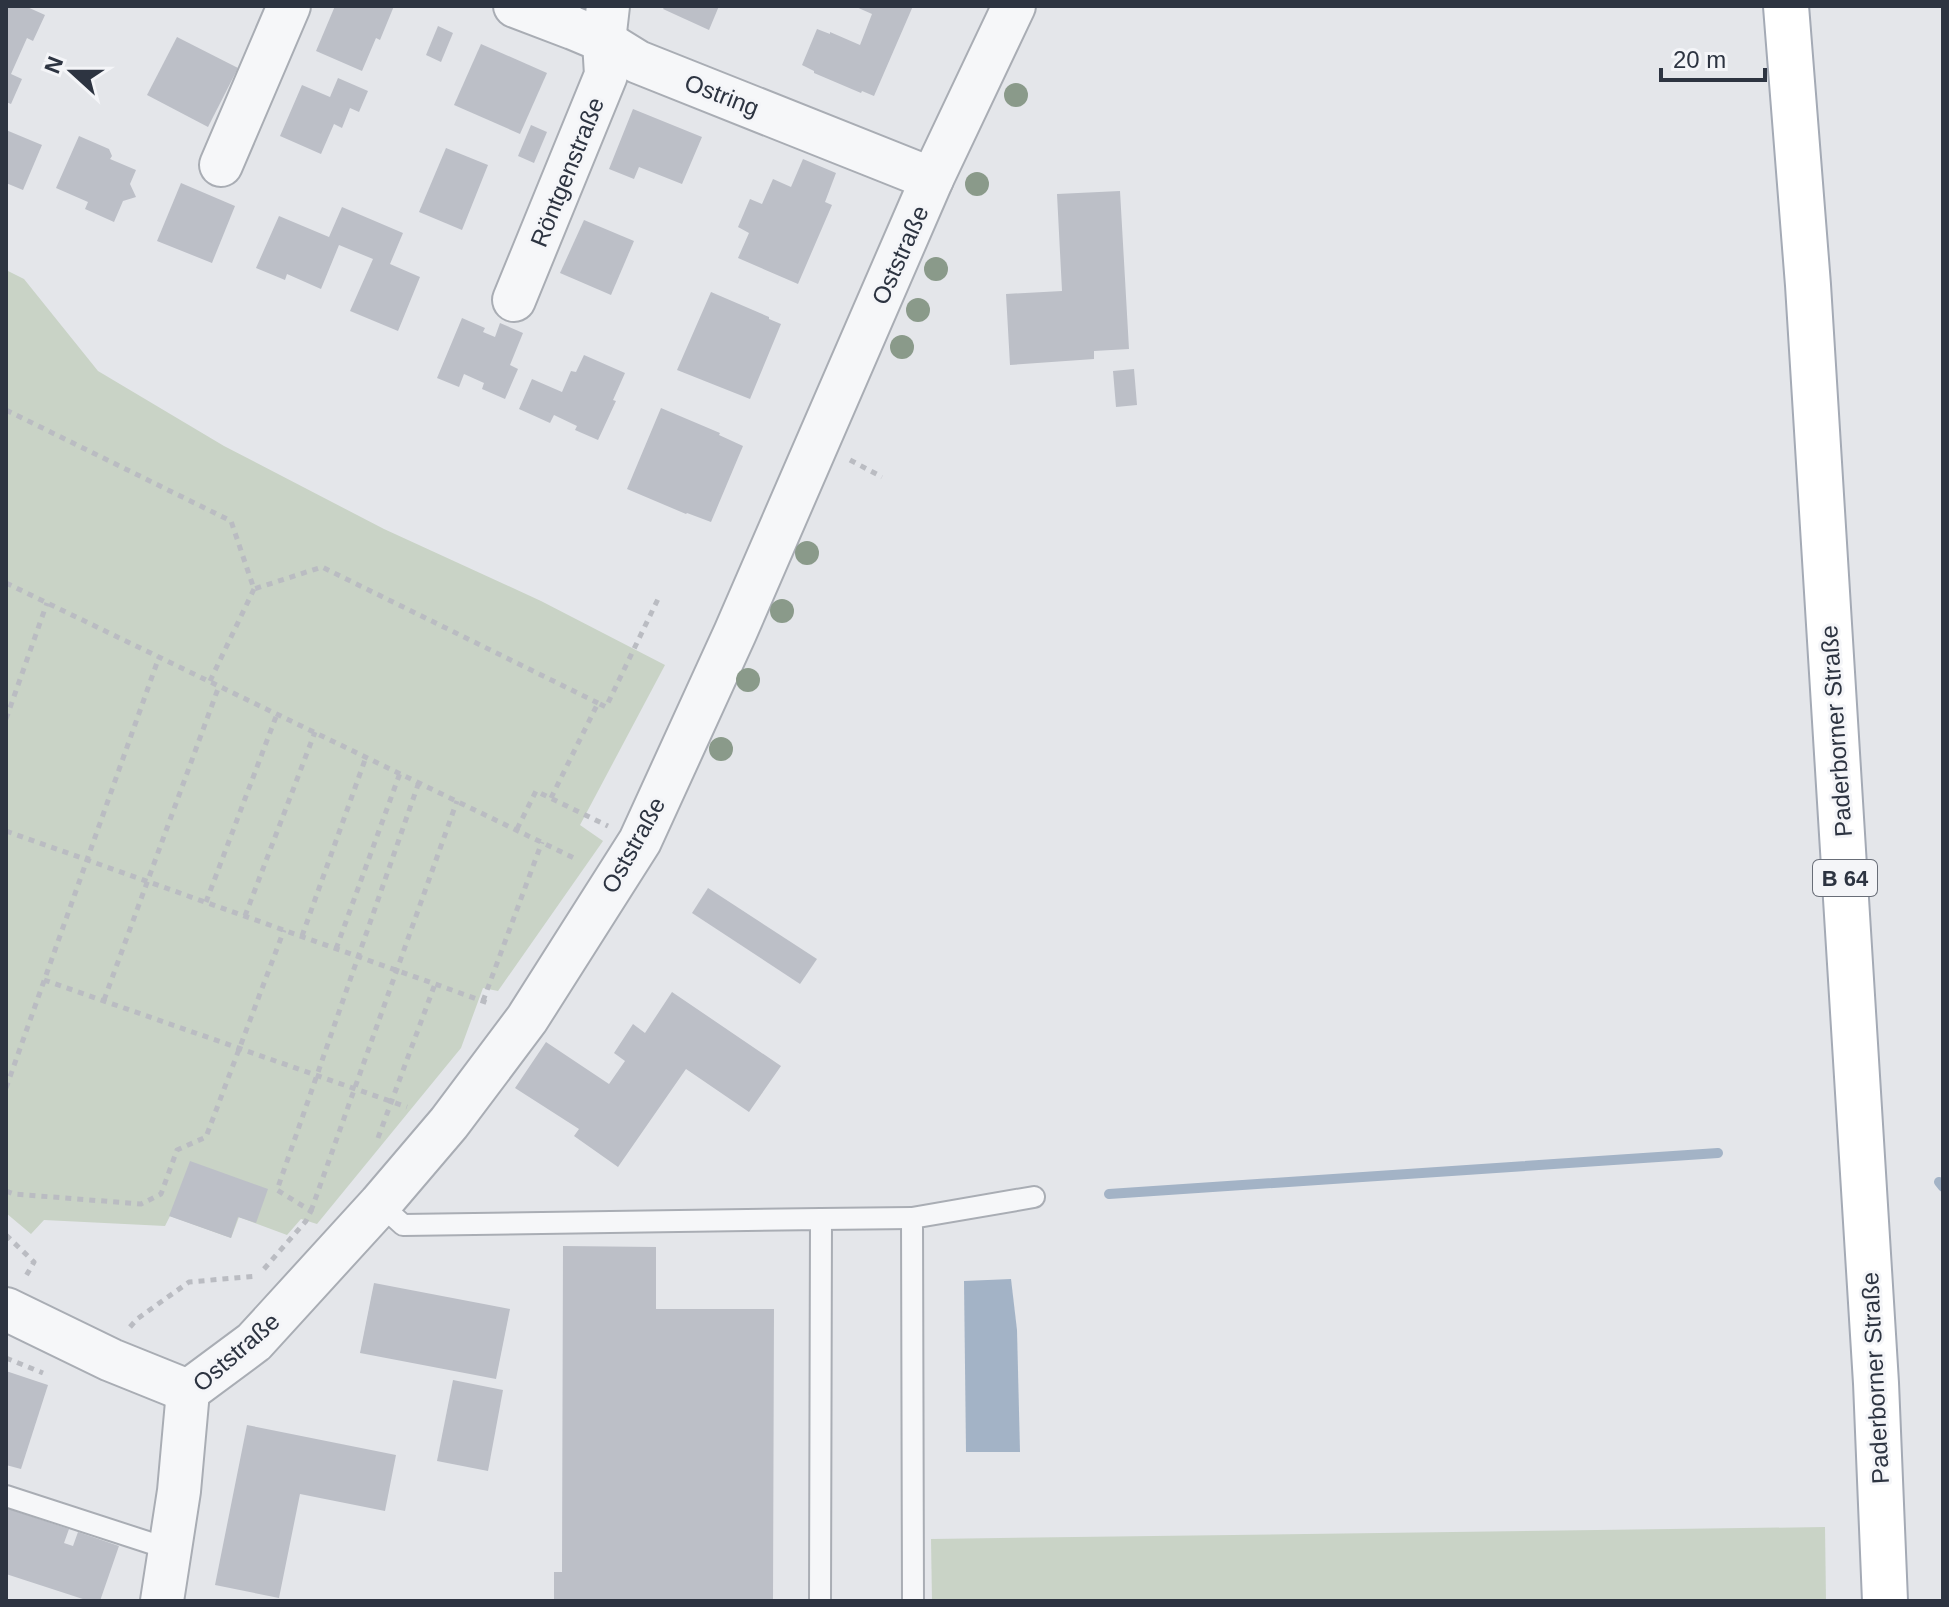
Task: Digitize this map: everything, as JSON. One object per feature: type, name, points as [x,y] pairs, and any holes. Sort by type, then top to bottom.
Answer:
[{"type":"main road","name":"Paderborner Straße","points":[[1786,6],[1812,348],[1876,1383],[1885,1601]]},
{"type":"street","points":[[221,165],[289,6]]},
{"type":"street","name":"Ostring","points":[[515,6],[573,28],[606,24],[638,62],[932,179]]},
{"type":"street","name":"Oststraße","points":[[162,1601],[179,1491],[188,1391],[254,1342],[449,1123],[527,1019],[640,841],[735,633],[932,179],[1014,6]]},
{"type":"street","name":"Röntgenstraße","points":[[514,300],[606,75],[606,24]]},
{"type":"street","points":[[6,1309],[111,1360],[188,1391]]},
{"type":"lane","points":[[380,1204],[403,1225],[912,1218],[1034,1197]]},
{"type":"lane","points":[[912,1218],[913,1601]]},
{"type":"lane","points":[[820,1601],[821,1219]]},
{"type":"lane","points":[[6,1496],[169,1549]]},
{"type":"path","points":[[6,410],[231,521],[254,589],[210,681]]},
{"type":"path","points":[[254,589],[322,567],[606,707],[658,599]]},
{"type":"path","points":[[6,583],[576,859]]},
{"type":"path","points":[[6,719],[47,603]]},
{"type":"path","points":[[6,1088],[159,657]]},
{"type":"path","points":[[104,1001],[219,686]]},
{"type":"path","points":[[551,798],[598,703]]},
{"type":"path","points":[[206,902],[277,714]]},
{"type":"path","points":[[245,916],[315,732]]},
{"type":"path","points":[[302,937],[366,757]]},
{"type":"path","points":[[336,949],[400,773]]},
{"type":"path","points":[[311,1211],[277,1190],[419,782]]},
{"type":"path","points":[[517,829],[536,791],[640,841]]},
{"type":"path","points":[[306,1221],[457,801]]},
{"type":"path","points":[[6,831],[527,1019]]},
{"type":"path","points":[[483,1001],[542,842]]},
{"type":"path","points":[[6,1191],[141,1204],[161,1194],[177,1150],[206,1137],[284,930]]},
{"type":"path","points":[[44,980],[407,1107]]},
{"type":"path","points":[[378,1138],[435,984]]},
{"type":"path","points":[[121,1337],[137,1319],[189,1282],[258,1276]]},
{"type":"path","points":[[6,1358],[45,1374]]},
{"type":"shaded area","points":[[6,270],[24,279],[98,371],[224,446],[384,529],[541,601],[665,665],[580,825],[603,841],[498,991],[483,988],[461,1048],[317,1224],[301,1219],[287,1235],[239,1217],[231,1238],[170,1216],[165,1226],[44,1220],[31,1234],[6,1213]]},
{"type":"shaded area","points":[[1825,1527],[1826,1601],[932,1601],[931,1539]]},
{"type":"water","points":[[1011,1279],[1017,1330],[1020,1452],[966,1452],[964,1281]]},
{"type":"building","points":[[6,6],[25,6],[45,15],[33,41],[27,38],[11,74],[22,79],[11,104],[6,102]]},
{"type":"building","points":[[335,6],[394,6],[380,40],[376,38],[362,71],[316,51]]},
{"type":"building","points":[[665,6],[719,6],[709,30],[663,9]]},
{"type":"building","points":[[854,6],[913,6],[874,96],[814,73],[802,65],[817,29],[860,45],[872,14]]},
{"type":"building","points":[[438,26],[453,33],[441,62],[426,55]]},
{"type":"building","points":[[177,37],[238,68],[208,127],[147,95]]},
{"type":"building","points":[[481,44],[547,73],[520,134],[454,105]]},
{"type":"building","points":[[338,78],[368,91],[359,112],[350,108],[342,128],[334,124],[321,154],[280,136],[302,85],[330,97]]},
{"type":"building","points":[[633,109],[702,137],[682,184],[639,167],[634,179],[609,169]]},
{"type":"building","points":[[531,125],[547,132],[534,163],[518,156]]},
{"type":"building","points":[[6,130],[42,145],[23,190],[6,183]]},
{"type":"building","points":[[79,136],[109,149],[110,159],[136,170],[130,184],[136,197],[123,201],[114,222],[85,209],[88,202],[56,188]]},
{"type":"building","points":[[446,148],[488,165],[462,230],[419,212]]},
{"type":"building","points":[[803,159],[836,173],[825,202],[832,205],[798,284],[738,258],[749,233],[738,227],[750,199],[762,204],[773,179],[791,187]]},
{"type":"building","points":[[181,183],[235,206],[212,263],[157,241]]},
{"type":"building","points":[[1120,191],[1129,349],[1094,351],[1094,359],[1010,365],[1006,294],[1062,291],[1057,194]]},
{"type":"building","points":[[342,207],[403,233],[390,264],[420,277],[398,331],[350,311],[373,259],[339,245],[321,289],[287,274],[285,280],[256,268],[279,216],[329,237]]},
{"type":"building","points":[[584,220],[634,241],[611,295],[560,273]]},
{"type":"building","points":[[711,292],[781,324],[750,399],[677,370]]},
{"type":"building","points":[[462,318],[485,328],[483,332],[495,337],[500,323],[523,333],[510,365],[518,369],[505,399],[482,389],[484,383],[464,374],[459,387],[437,378]]},
{"type":"building","points":[[584,355],[625,373],[598,440],[575,430],[577,426],[554,415],[550,423],[519,409],[532,379],[562,392],[571,371],[576,372]]},
{"type":"building","points":[[1134,369],[1137,405],[1116,407],[1113,371]]},
{"type":"building","points":[[661,408],[743,446],[711,522],[627,489]]},
{"type":"building","points":[[708,888],[817,959],[800,984],[692,913]]},
{"type":"building","points":[[672,992],[781,1066],[749,1112],[686,1069],[618,1167],[574,1136],[579,1129],[515,1088],[546,1042],[609,1084],[625,1061],[614,1053],[633,1024],[645,1033]]},
{"type":"building","points":[[190,1161],[268,1189],[256,1223],[238,1217],[231,1238],[169,1216]]},
{"type":"building","points":[[563,1246],[656,1247],[656,1309],[774,1309],[773,1601],[554,1601],[554,1572],[562,1572]]},
{"type":"building","points":[[374,1283],[510,1309],[496,1379],[360,1353]]},
{"type":"building","points":[[6,1371],[48,1385],[21,1469],[6,1465]]},
{"type":"building","points":[[453,1380],[503,1390],[488,1471],[437,1461]]},
{"type":"building","points":[[247,1425],[396,1455],[385,1511],[300,1494],[279,1598],[215,1585]]},
{"type":"building","points":[[6,1508],[69,1529],[64,1543],[73,1546],[78,1532],[119,1546],[100,1601],[89,1601],[6,1574]]},
{"type":"waterway","points":[[1109,1194],[1718,1153]]},
{"type":"waterway","points":[[1939,1182],[1943,1187]]}]
